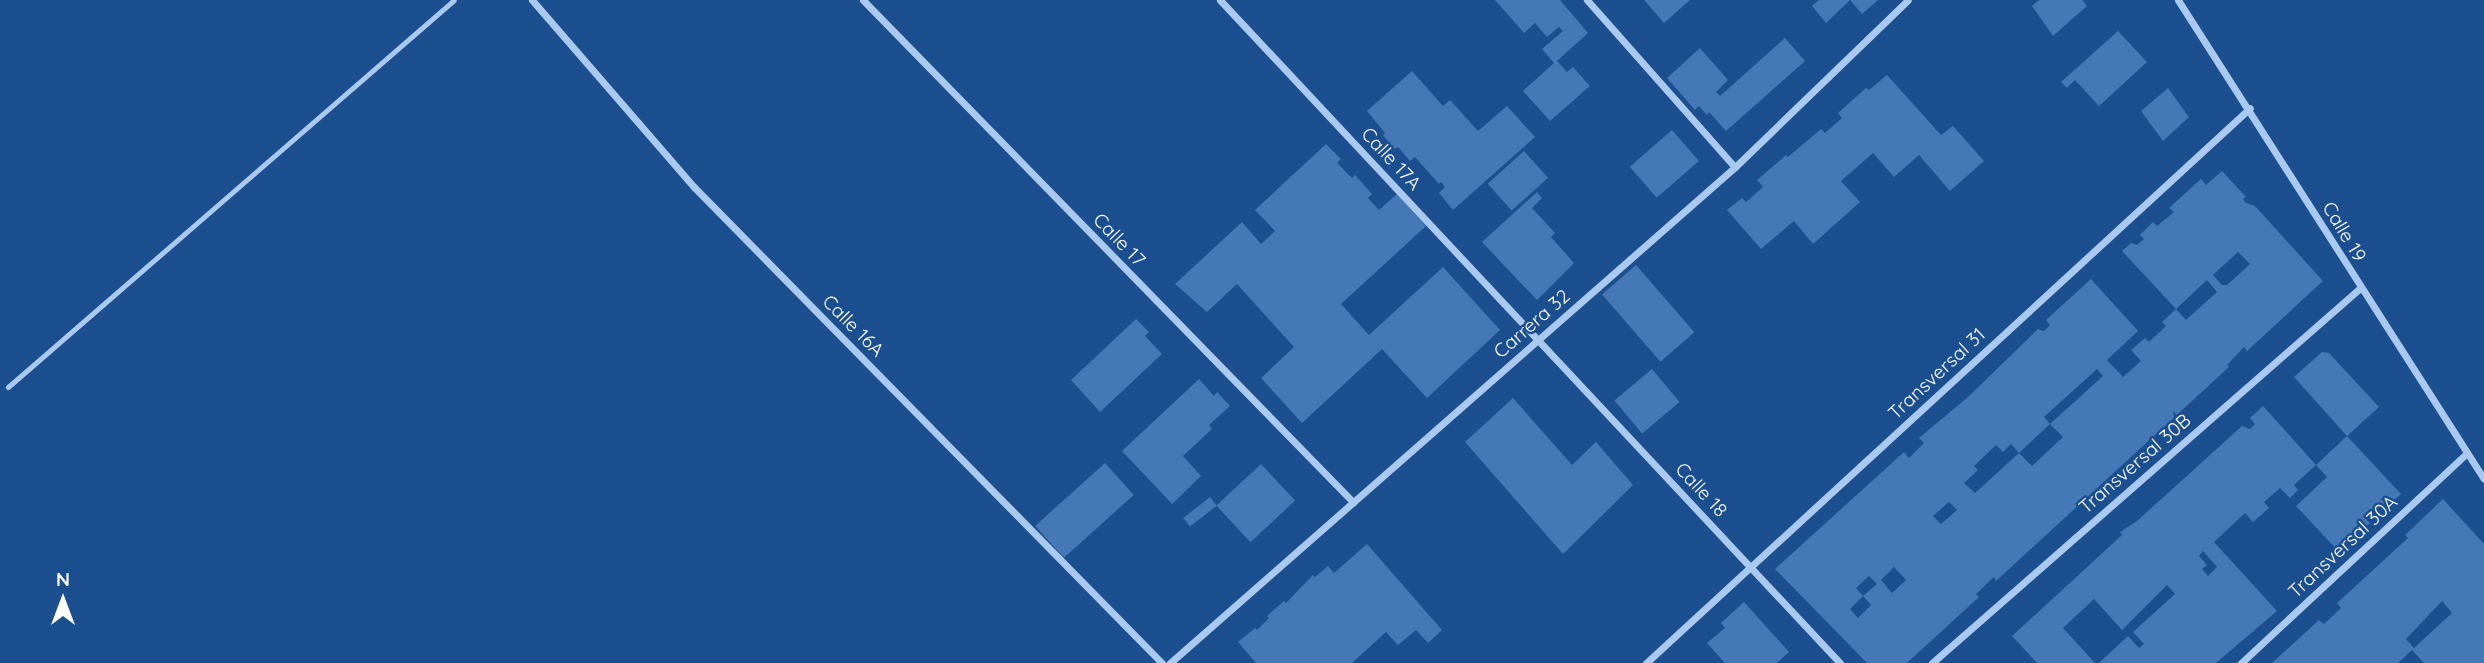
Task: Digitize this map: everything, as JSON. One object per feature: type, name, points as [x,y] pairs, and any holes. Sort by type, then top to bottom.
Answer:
[{"type":"street","name":"Calle 16A","points":[[532,0],[694,187],[1162,663]]},
{"type":"street","name":"Calle 17","points":[[863,0],[1353,502]]},
{"type":"street","name":"Calle 17A","points":[[1220,0],[1539,339]]},
{"type":"street","points":[[1587,0],[1735,167]]},
{"type":"street","name":"Carrera 32","points":[[1170,663],[1735,167],[1908,0]]},
{"type":"street","name":"Calle 19","points":[[2178,0],[2250,108],[2360,288],[2484,479]]},
{"type":"street","name":"Transversal 31","points":[[1646,663],[2250,108]]},
{"type":"street","name":"Transversal 30B","points":[[1932,663],[2360,288]]},
{"type":"street","name":"Calle 18","points":[[1539,339],[1840,663]]},
{"type":"street","name":"Transversal 30A","points":[[2241,663],[2466,454]]},
{"type":"street","points":[[1177,656],[1184,663]]},
{"type":"lane","points":[[8,387],[454,0]]},
{"type":"building","points":[[1495,0],[1560,0],[1588,33],[1557,61],[1567,72],[1573,67],[1590,86],[1550,121],[1523,91],[1554,63],[1542,49],[1563,31],[1559,27],[1547,37],[1535,23],[1524,33]]},
{"type":"building","points":[[1644,0],[1690,0],[1664,23]]},
{"type":"building","points":[[1819,0],[1850,0],[1826,23],[1812,6]]},
{"type":"building","points":[[1850,0],[1878,0],[1862,14]]},
{"type":"building","points":[[2039,0],[2082,0],[2087,6],[2053,36],[2032,6]]},
{"type":"building","points":[[2118,31],[2147,62],[2099,106],[2075,80],[2067,88],[2061,82]]},
{"type":"building","points":[[1785,38],[1805,61],[1726,131],[1709,112],[1707,115],[1699,106],[1695,110],[1667,78],[1700,48],[1728,80],[1716,92],[1720,96]]},
{"type":"building","points":[[1412,71],[1443,106],[1450,100],[1478,131],[1507,106],[1535,137],[1453,210],[1439,193],[1445,187],[1441,182],[1439,184],[1415,157],[1410,161],[1398,147],[1394,149],[1367,111]]},
{"type":"building","points":[[1887,75],[1941,135],[1953,126],[1984,161],[1950,191],[1919,155],[1894,177],[1873,153],[1841,181],[1860,202],[1813,244],[1794,221],[1761,249],[1727,210],[1742,198],[1746,202],[1763,187],[1757,180],[1821,129],[1825,133],[1842,118],[1838,113],[1866,88],[1869,90]]},
{"type":"building","points":[[2168,88],[2189,117],[2163,141],[2141,111]]},
{"type":"building","points":[[1672,130],[1699,161],[1657,198],[1630,167]]},
{"type":"building","points":[[1326,144],[1341,159],[1337,163],[1352,178],[1355,175],[1372,194],[1368,198],[1379,210],[1397,194],[1426,226],[1341,304],[1369,335],[1443,267],[1500,330],[1427,398],[1382,349],[1302,423],[1261,378],[1294,347],[1237,284],[1207,312],[1175,284],[1242,222],[1261,244],[1275,231],[1255,210]]},
{"type":"building","points":[[1524,151],[1548,178],[1512,211],[1488,184]]},
{"type":"building","points":[[2222,171],[2246,197],[2243,199],[2246,203],[2255,206],[2323,281],[2247,351],[2244,347],[2227,365],[2229,367],[1996,581],[1994,577],[1976,594],[1979,597],[1907,663],[1867,663],[1775,569],[1904,452],[1909,458],[1924,443],[1919,438],[1968,397],[2038,329],[2044,331],[2050,325],[2046,320],[2091,279],[2138,331],[2107,360],[2123,377],[2141,361],[2131,350],[2145,338],[2149,342],[2166,326],[2162,322],[2176,309],[2122,251],[2131,243],[2137,245],[2144,239],[2140,235],[2153,222],[2157,226],[2174,212],[2169,208],[2201,179],[2206,185]],"holes":[[[2238,252],[2250,264],[2227,285],[2222,285],[2213,275]],[[2207,280],[2217,292],[2186,320],[2176,309]],[[2097,369],[2103,376],[2050,424],[2044,417]],[[2050,424],[2063,437],[2032,466],[2019,453]],[[2011,444],[2019,453],[1975,493],[1964,483],[1978,470],[1974,466],[1996,445],[2003,452]],[[1949,502],[1957,510],[1941,524],[1933,516]],[[1894,567],[1906,580],[1892,593],[1881,580]],[[1869,576],[1877,584],[1863,596],[1856,588]],[[1863,596],[1871,605],[1858,618],[1850,609]]]},
{"type":"building","points":[[1537,192],[1542,198],[1532,208],[1555,233],[1551,237],[1574,263],[1537,300],[1482,242]]},
{"type":"building","points":[[1636,265],[1694,332],[1660,362],[1602,295]]},
{"type":"building","points":[[1136,319],[1149,332],[1145,336],[1162,354],[1100,412],[1071,380]]},
{"type":"building","points":[[2322,352],[2329,353],[2379,407],[2347,436],[2294,377]]},
{"type":"building","points":[[1652,369],[1680,402],[1642,433],[1614,400]]},
{"type":"building","points":[[1199,379],[1214,396],[1217,392],[1230,406],[1209,425],[1212,429],[1183,456],[1201,476],[1172,504],[1122,451]]},
{"type":"building","points":[[1513,398],[1572,465],[1596,442],[1633,485],[1563,554],[1465,442]]},
{"type":"building","points":[[2263,406],[2316,465],[2294,485],[2298,490],[2290,498],[2280,488],[2264,502],[2269,508],[2253,522],[2245,513],[2214,542],[2277,611],[2216,663],[2099,663],[2128,636],[2139,648],[2144,644],[2133,632],[2175,594],[2167,585],[2122,630],[2094,599],[2063,628],[2095,663],[2037,663],[2012,636],[2122,535],[2120,532],[2137,521],[2242,426],[2250,429],[2255,424],[2250,418]],"holes":[[[2203,551],[2217,567],[2208,576],[2202,569],[2207,565],[2199,556]]]},
{"type":"building","points":[[2347,436],[2401,494],[2386,508],[2383,504],[2366,520],[2370,523],[2338,551],[2296,506],[2327,477],[2316,465]]},
{"type":"building","points":[[1105,463],[1134,495],[1064,558],[1035,526]]},
{"type":"building","points":[[1261,464],[1295,501],[1250,542],[1216,506]]},
{"type":"building","points":[[1210,497],[1217,506],[1190,527],[1183,518]]},
{"type":"building","points":[[2443,499],[2484,544],[2484,663],[2424,663],[2412,650],[2398,663],[2272,663],[2319,620],[2324,624],[2341,608],[2337,603],[2408,538],[2405,535]],"holes":[[[2442,601],[2452,613],[2414,648],[2406,639]]]},
{"type":"building","points":[[1367,544],[1442,630],[1428,643],[1416,630],[1398,645],[1386,632],[1352,663],[1256,663],[1238,642],[1255,628],[1257,630],[1269,618],[1267,616],[1284,601],[1286,603],[1313,575],[1315,577],[1328,566],[1334,573]]},
{"type":"building","points":[[1744,602],[1789,652],[1777,663],[1725,663],[1707,643],[1725,628],[1721,623]]}]
